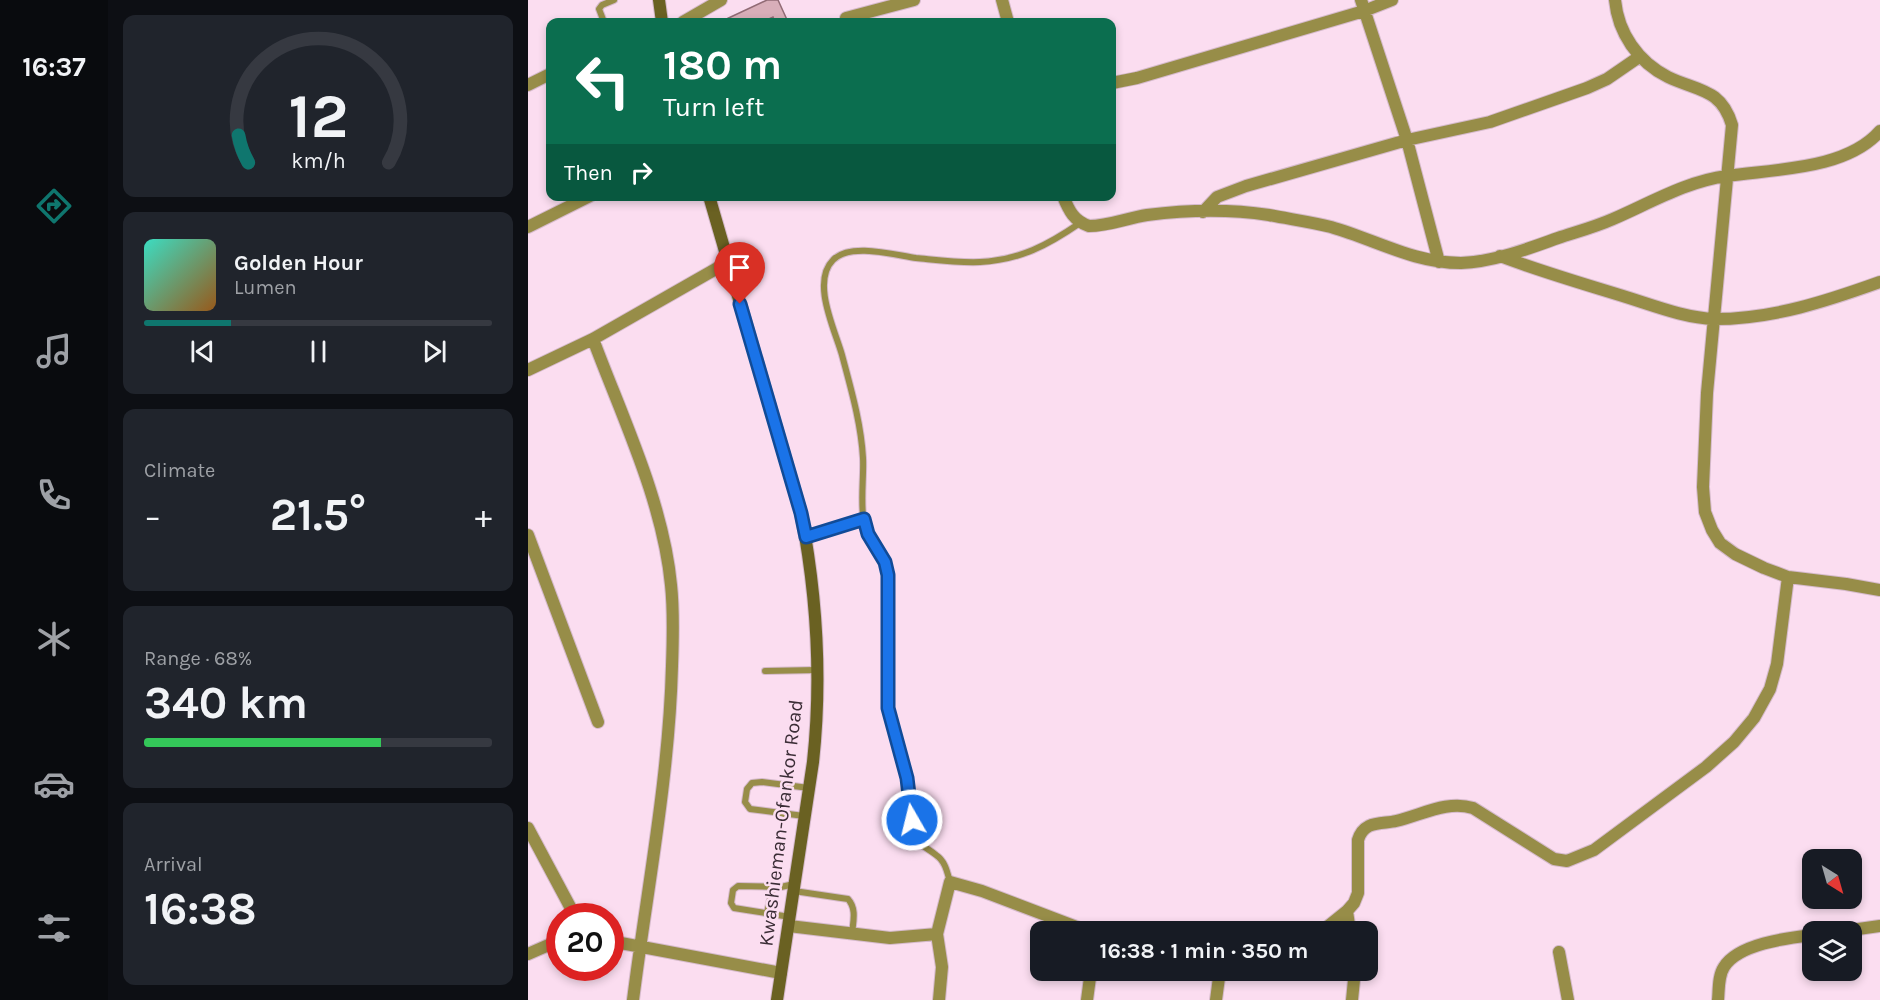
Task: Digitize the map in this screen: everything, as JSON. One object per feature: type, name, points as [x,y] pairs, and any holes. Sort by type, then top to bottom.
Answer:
[{"type":"main road","points":[[659,0],[661,18]]},
{"type":"main road","name":"Kwashieman-Ofankor Road","points":[[710,201],[801,513],[818,638],[817,726],[777,1000]]},
{"type":"street","points":[[690,18],[721,0]]},
{"type":"street","points":[[846,18],[914,0]]},
{"type":"street","points":[[1002,0],[1007,18]]},
{"type":"street","points":[[1116,82],[1137,78],[1363,5],[1392,0]]},
{"type":"street","points":[[1615,0],[1621,28],[1639,57],[1670,78],[1708,93],[1719,100],[1728,112],[1732,125],[1707,393],[1703,487],[1705,513],[1712,530],[1720,543],[1735,554],[1788,577],[1880,590]]},
{"type":"street","points":[[1363,5],[1407,140],[1439,262]]},
{"type":"street","points":[[1203,212],[1226,192],[1407,140],[1496,120],[1587,88],[1606,79],[1639,57]]},
{"type":"street","points":[[528,85],[546,76]]},
{"type":"street","points":[[1066,201],[1073,216],[1080,223],[1089,226],[1144,216],[1203,212],[1266,215],[1320,225],[1393,250],[1439,262],[1464,263],[1500,256],[1611,220],[1707,180],[1803,168],[1827,161],[1858,148],[1873,139],[1880,131]]},
{"type":"street","points":[[528,227],[580,201]]},
{"type":"street","points":[[1500,256],[1538,271],[1671,311],[1713,319],[1769,315],[1809,307],[1880,282]]},
{"type":"street","points":[[528,370],[593,339],[728,262]]},
{"type":"street","points":[[593,339],[651,494],[664,543],[671,585],[673,629],[671,714],[660,815],[633,1000]]},
{"type":"street","points":[[528,535],[598,722]]},
{"type":"street","points":[[1335,921],[1354,903],[1359,893],[1358,836],[1372,824],[1395,821],[1441,807],[1466,806],[1473,808],[1554,859],[1567,861],[1594,850],[1706,768],[1734,742],[1754,718],[1770,689],[1777,664],[1788,577]]},
{"type":"street","points":[[528,828],[568,903]]},
{"type":"street","points":[[939,1000],[942,966],[937,934],[950,882],[993,895],[1061,921]]},
{"type":"street","points":[[1347,911],[1348,921]]},
{"type":"street","points":[[790,922],[852,934],[890,938],[937,934]]},
{"type":"street","points":[[1862,929],[1880,926]]},
{"type":"street","points":[[1718,1000],[1722,969],[1731,958],[1760,944],[1802,936]]},
{"type":"street","points":[[624,944],[781,973]]},
{"type":"street","points":[[528,954],[546,946]]},
{"type":"street","points":[[1559,952],[1569,1000]]},
{"type":"street","points":[[1088,1000],[1090,981]]},
{"type":"street","points":[[1215,1000],[1218,981]]},
{"type":"street","points":[[1352,1000],[1354,981]]},
{"type":"lane","points":[[602,18],[599,9],[602,5],[614,0]]},
{"type":"lane","points":[[950,882],[946,866],[938,855],[921,846],[916,839],[907,778],[888,708],[888,575],[885,562],[868,534],[864,519],[863,459],[859,423],[826,303],[823,277],[833,259],[855,251],[889,252],[945,261],[981,262],[1027,254],[1040,249],[1080,223]]},
{"type":"lane","points":[[806,537],[864,519]]},
{"type":"lane","points":[[765,671],[818,670]]},
{"type":"lane","points":[[804,816],[750,809],[745,802],[747,789],[752,783],[762,782],[809,788]]},
{"type":"lane","points":[[784,814],[789,786]]},
{"type":"lane","points":[[790,922],[767,913],[734,908],[730,903],[733,890],[738,886],[793,887],[848,900],[853,904],[854,912],[852,934]]},
{"type":"lane","points":[[767,913],[773,887]]},
{"type":"building","points":[[767,0],[778,0],[786,18],[773,17],[729,18]]},
{"type":"route","points":[[740,304],[806,537],[864,519],[868,534],[885,562],[890,587],[888,708],[907,778],[912,820]]}]
